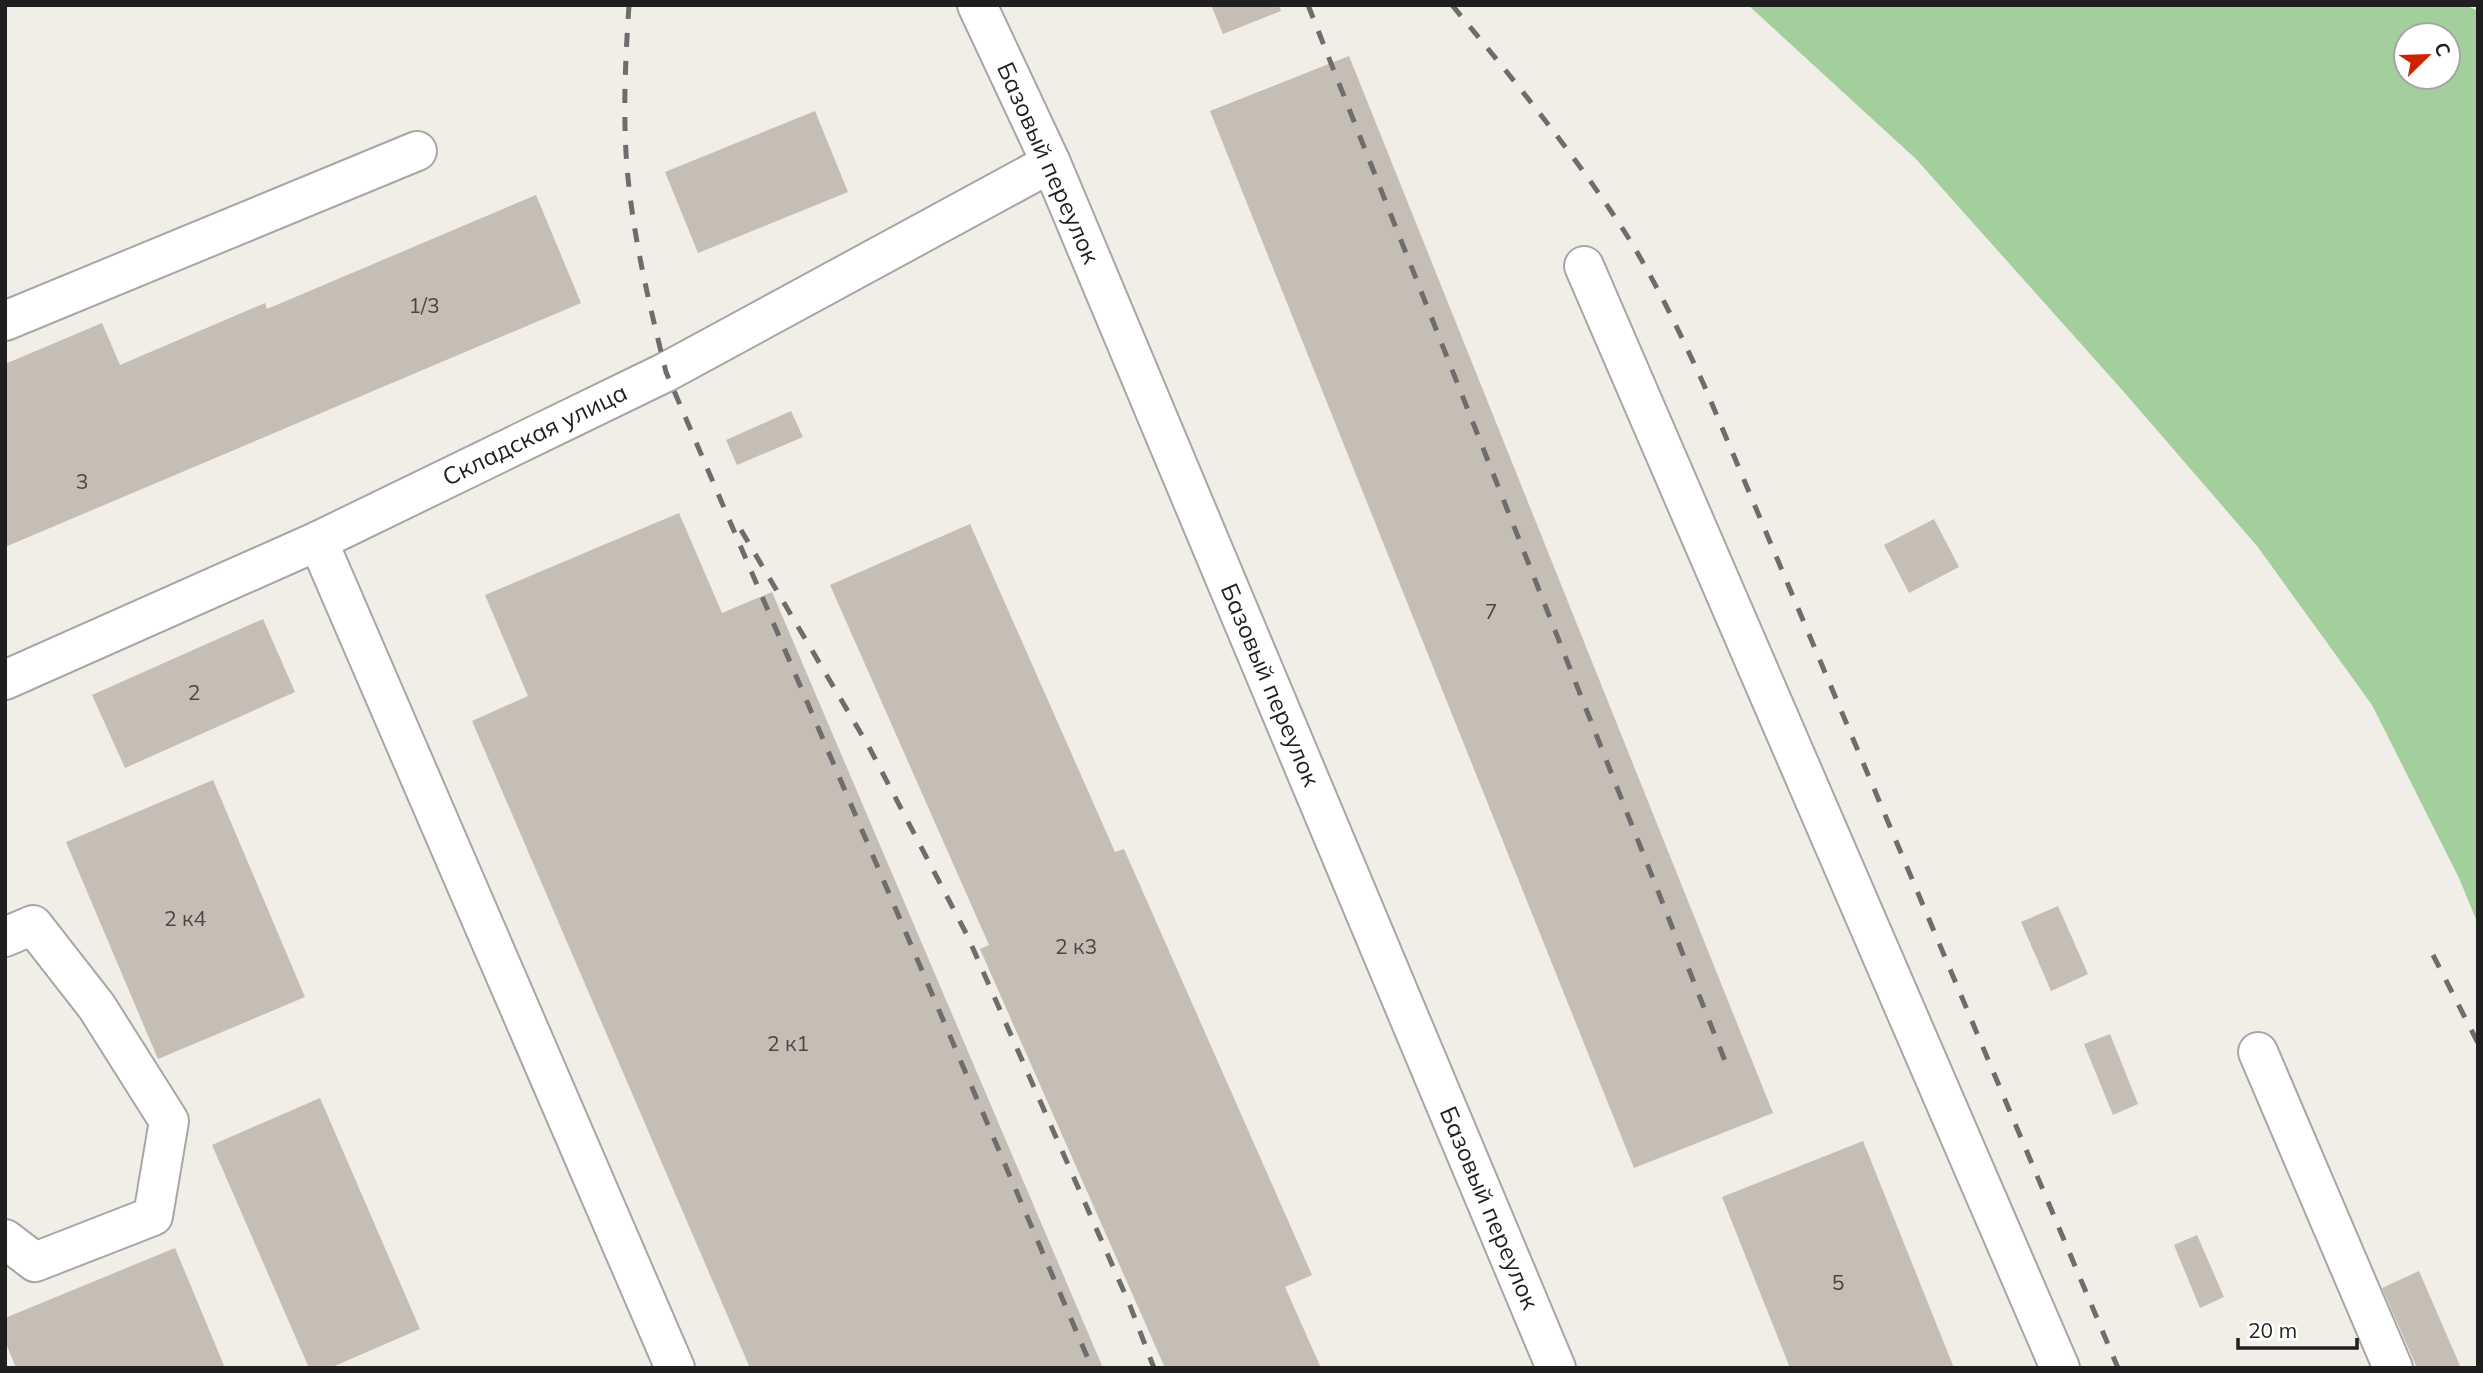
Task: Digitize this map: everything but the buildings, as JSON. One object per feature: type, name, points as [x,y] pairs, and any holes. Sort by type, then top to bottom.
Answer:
[{"type":"street","name":"Базовый переулок","points":[[977,5],[1051,163],[1556,1368]]},
{"type":"street","points":[[5,321],[417,151]]},
{"type":"street","name":"Складская улица","points":[[5,680],[317,541],[666,372],[1051,163]]},
{"type":"street","points":[[1584,267],[2060,1368]]},
{"type":"street","points":[[317,541],[675,1368]]},
{"type":"street","points":[[5,937],[33,925],[97,1007],[169,1121],[153,1216],[35,1262],[5,1239]]},
{"type":"street","points":[[2258,1052],[2393,1368]]},
{"type":"green space","points":[[1748,5],[2466,5],[2478,11],[2478,924],[2459,878],[2372,705],[2257,546],[1916,159]]},
{"type":"railway","points":[[629,5],[625,73],[629,187],[640,257],[666,372],[1092,1368]]},
{"type":"railway","points":[[1308,5],[1729,1071]]},
{"type":"railway","points":[[1452,5],[1542,117],[1606,204],[1637,252],[1677,327],[1704,385],[2118,1368]]},
{"type":"railway","points":[[741,530],[869,747],[967,935],[1129,1303],[1154,1368]]},
{"type":"railway","points":[[2433,955],[2478,1043]]}]
